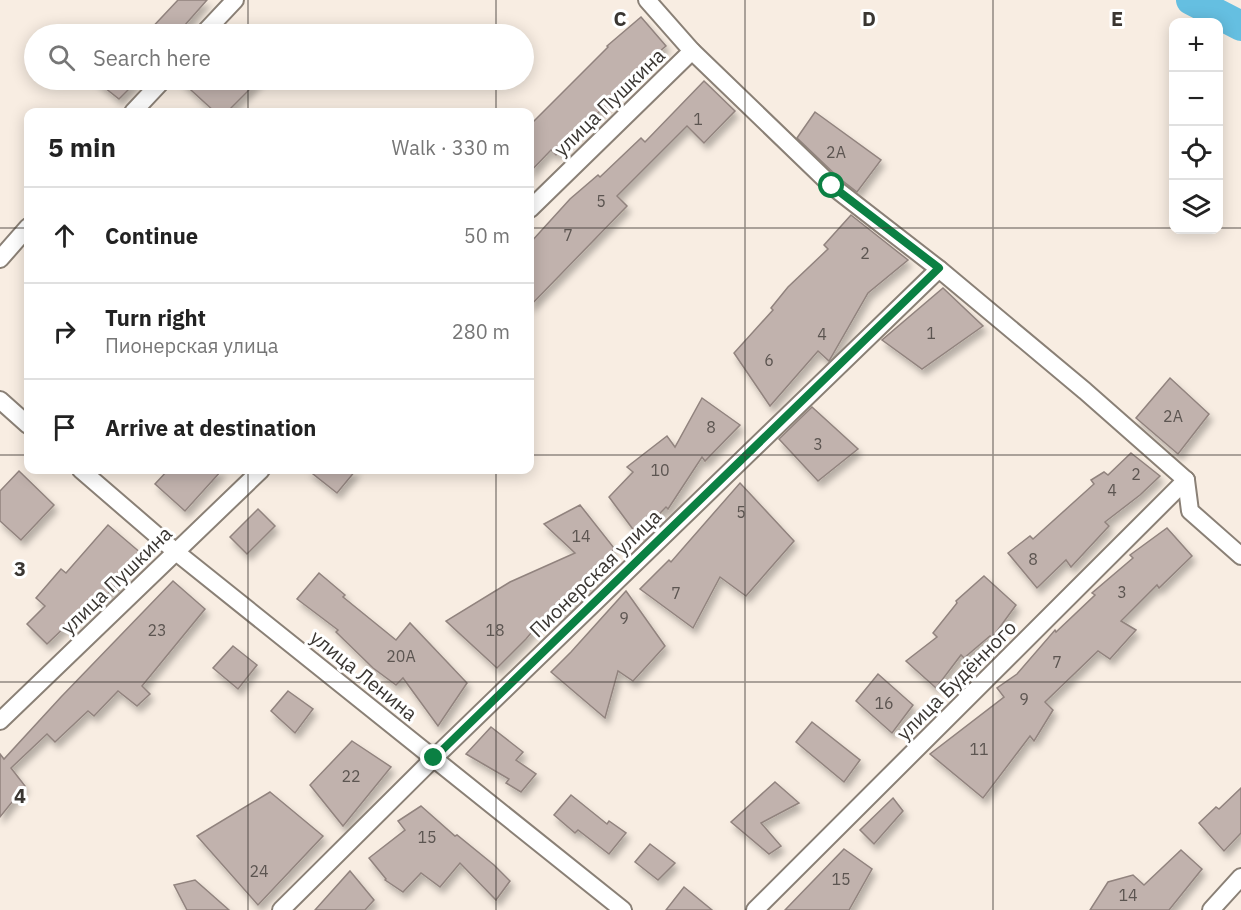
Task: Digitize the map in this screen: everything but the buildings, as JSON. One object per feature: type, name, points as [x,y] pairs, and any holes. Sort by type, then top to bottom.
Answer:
[{"type":"street","points":[[212,24],[235,0]]},
{"type":"street","points":[[647,0],[692,51],[832,186],[939,268],[1186,480],[1190,511],[1241,556]]},
{"type":"street","name":"улица Пушкина","points":[[534,204],[692,51]]},
{"type":"street","points":[[137,108],[153,90]]},
{"type":"street","points":[[0,259],[24,232]]},
{"type":"street","name":"Пионерская улица","points":[[281,910],[434,758],[939,268]]},
{"type":"street","points":[[0,400],[24,421]]},
{"type":"street","name":"улица Ленина","points":[[86,474],[176,552],[623,910]]},
{"type":"street","name":"улица Пушкина","points":[[0,721],[257,474]]},
{"type":"street","name":"улица Будённого","points":[[756,910],[1186,480]]},
{"type":"street","points":[[1211,910],[1241,877]]},
{"type":"waterway","points":[[1191,0],[1241,26]]},
{"type":"route","points":[[434,758],[939,268],[832,186]]}]
